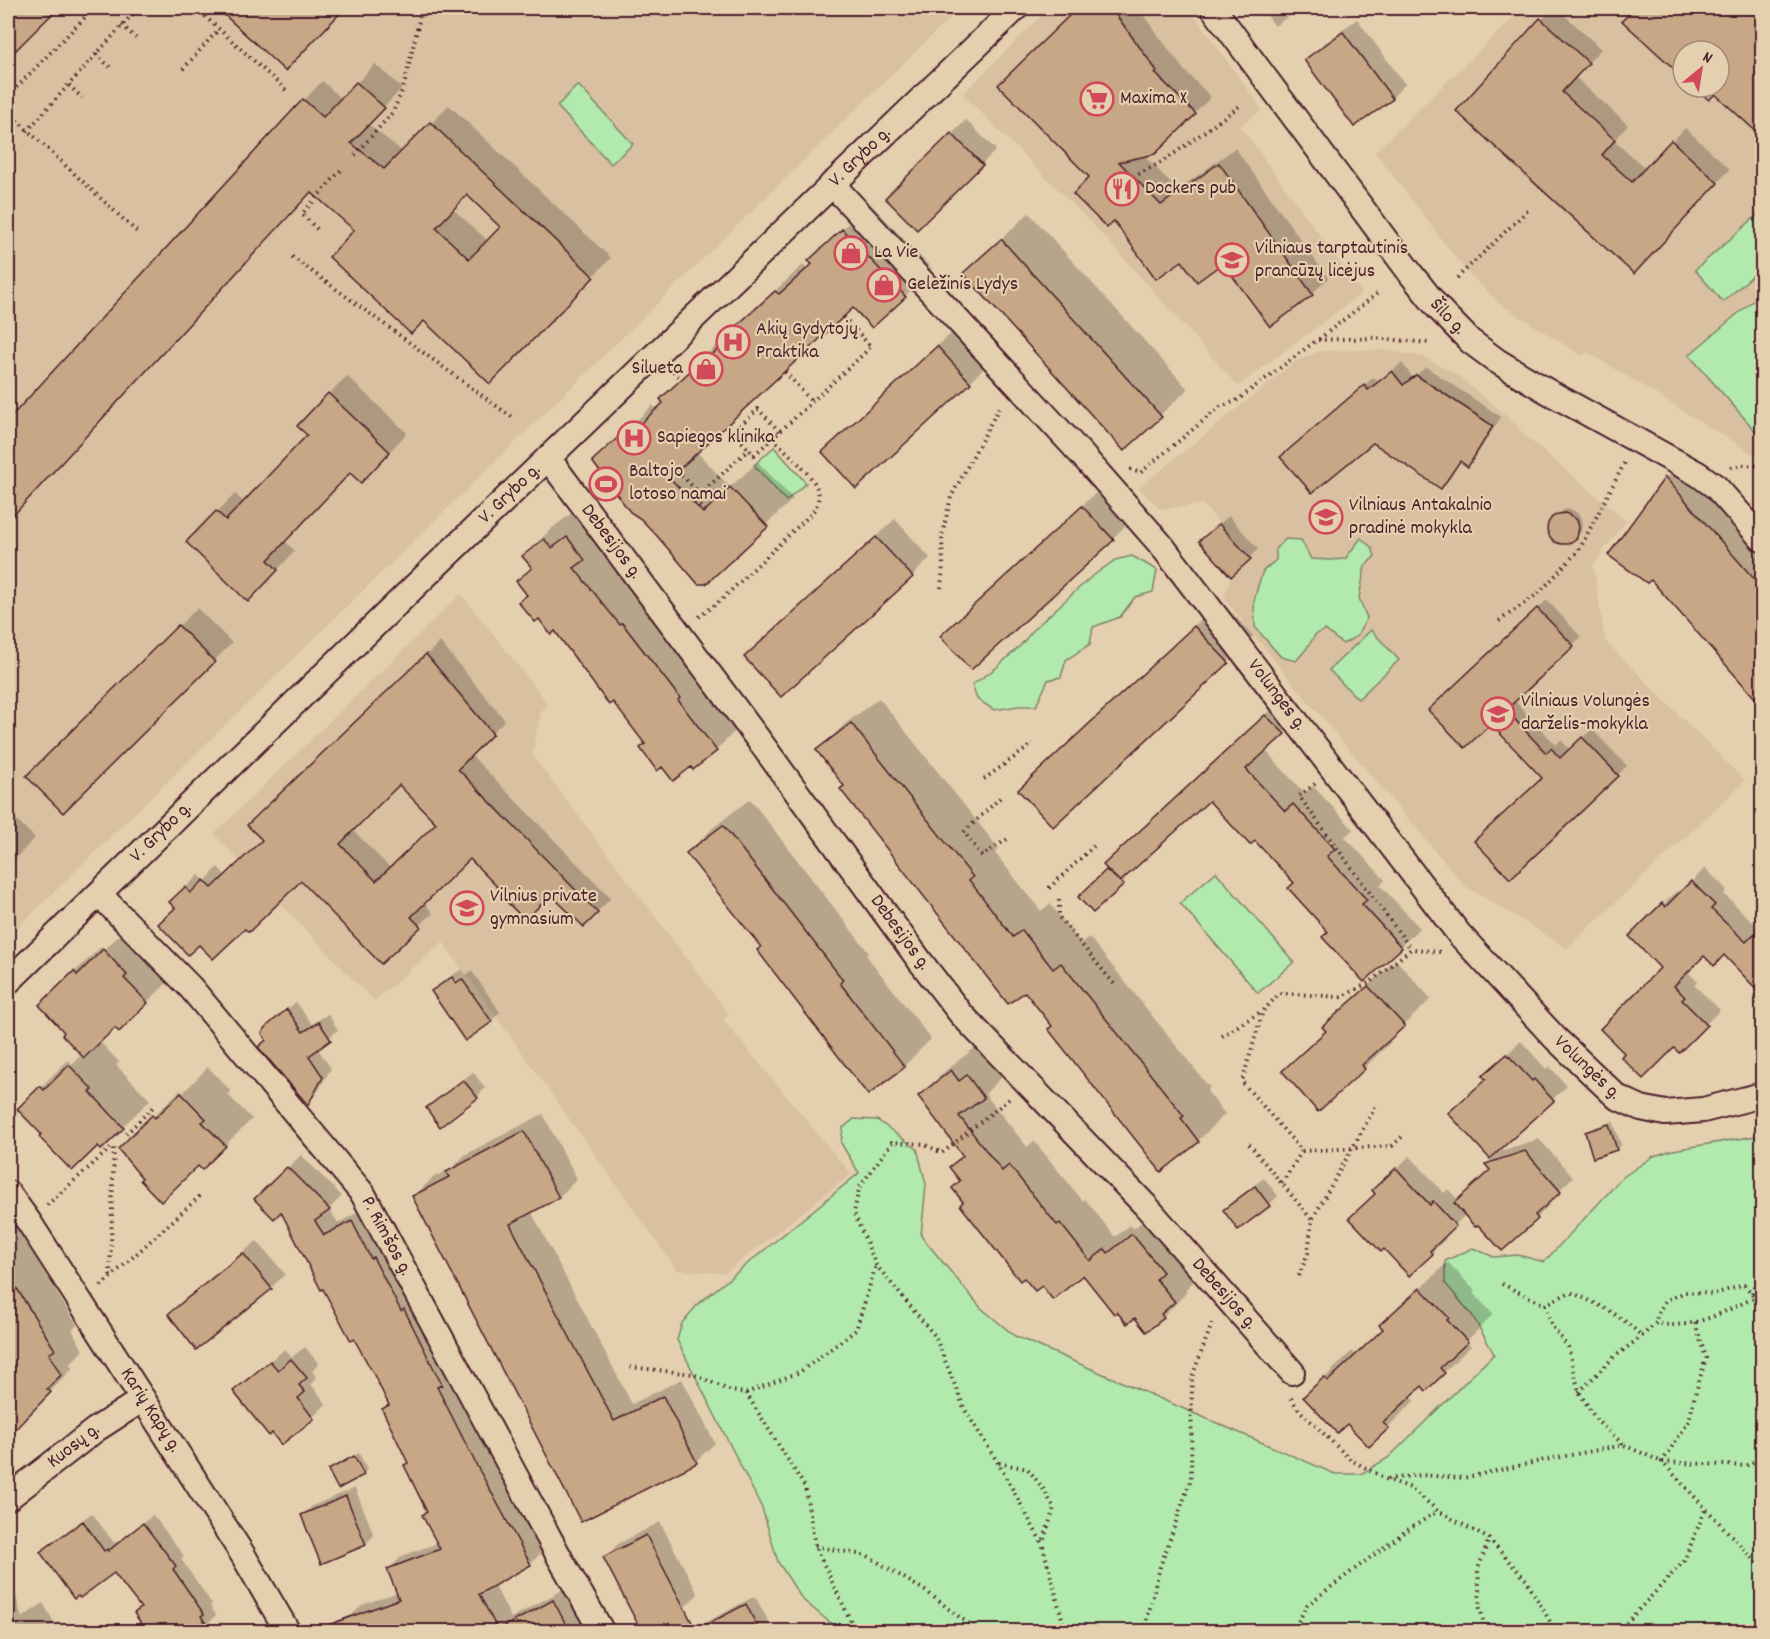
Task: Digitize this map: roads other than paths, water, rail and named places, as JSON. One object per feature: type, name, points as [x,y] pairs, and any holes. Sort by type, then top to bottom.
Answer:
[{"type":"street","name":"V. Grybo g.","points":[[8,982],[1016,8]]},
{"type":"street","name":"Šilo g.","points":[[1213,8],[1411,274],[1438,308],[1470,341],[1497,361],[1547,391],[1698,474],[1716,488],[1762,539]]},
{"type":"street","name":"Volungės g.","points":[[832,184],[1162,546],[1459,934],[1555,1038],[1617,1097],[1641,1107],[1665,1113],[1703,1110],[1762,1095]]},
{"type":"street","name":"Debesijos g.","points":[[548,458],[961,1014],[1146,1206],[1293,1372]]},
{"type":"street","name":"P. Rimšos g.","points":[[99,894],[191,988],[363,1194],[602,1632]]},
{"type":"street","name":"Karių Kapų g.","points":[[8,1193],[29,1221],[243,1555],[288,1632]]},
{"type":"street","name":"Kuosų g.","points":[[8,1498],[95,1430],[143,1399]]},
{"type":"place","name":"Maxima X","points":[[1097,99]]},
{"type":"place","name":"Dockers pub","points":[[1122,189]]},
{"type":"place","name":"La Vie","points":[[851,253]]},
{"type":"place","name":"Vilniaus tarptautinis prancūzų licėjus","points":[[1232,260]]},
{"type":"place","name":"Geležinis Lydys","points":[[884,285]]},
{"type":"place","name":"Akių Gydytojų Praktika","points":[[733,342]]},
{"type":"place","name":"Silueta","points":[[706,369]]},
{"type":"place","name":"Sapiegos klinika","points":[[634,438]]},
{"type":"place","name":"Baltojo lotoso namai","points":[[606,484]]},
{"type":"place","name":"Vilniaus Antakalnio pradinė mokykla","points":[[1326,517]]},
{"type":"place","name":"Vilniaus Volungės darželis-mokykla","points":[[1498,714]]},
{"type":"place","name":"Vilnius private gymnasium","points":[[467,908]]}]
